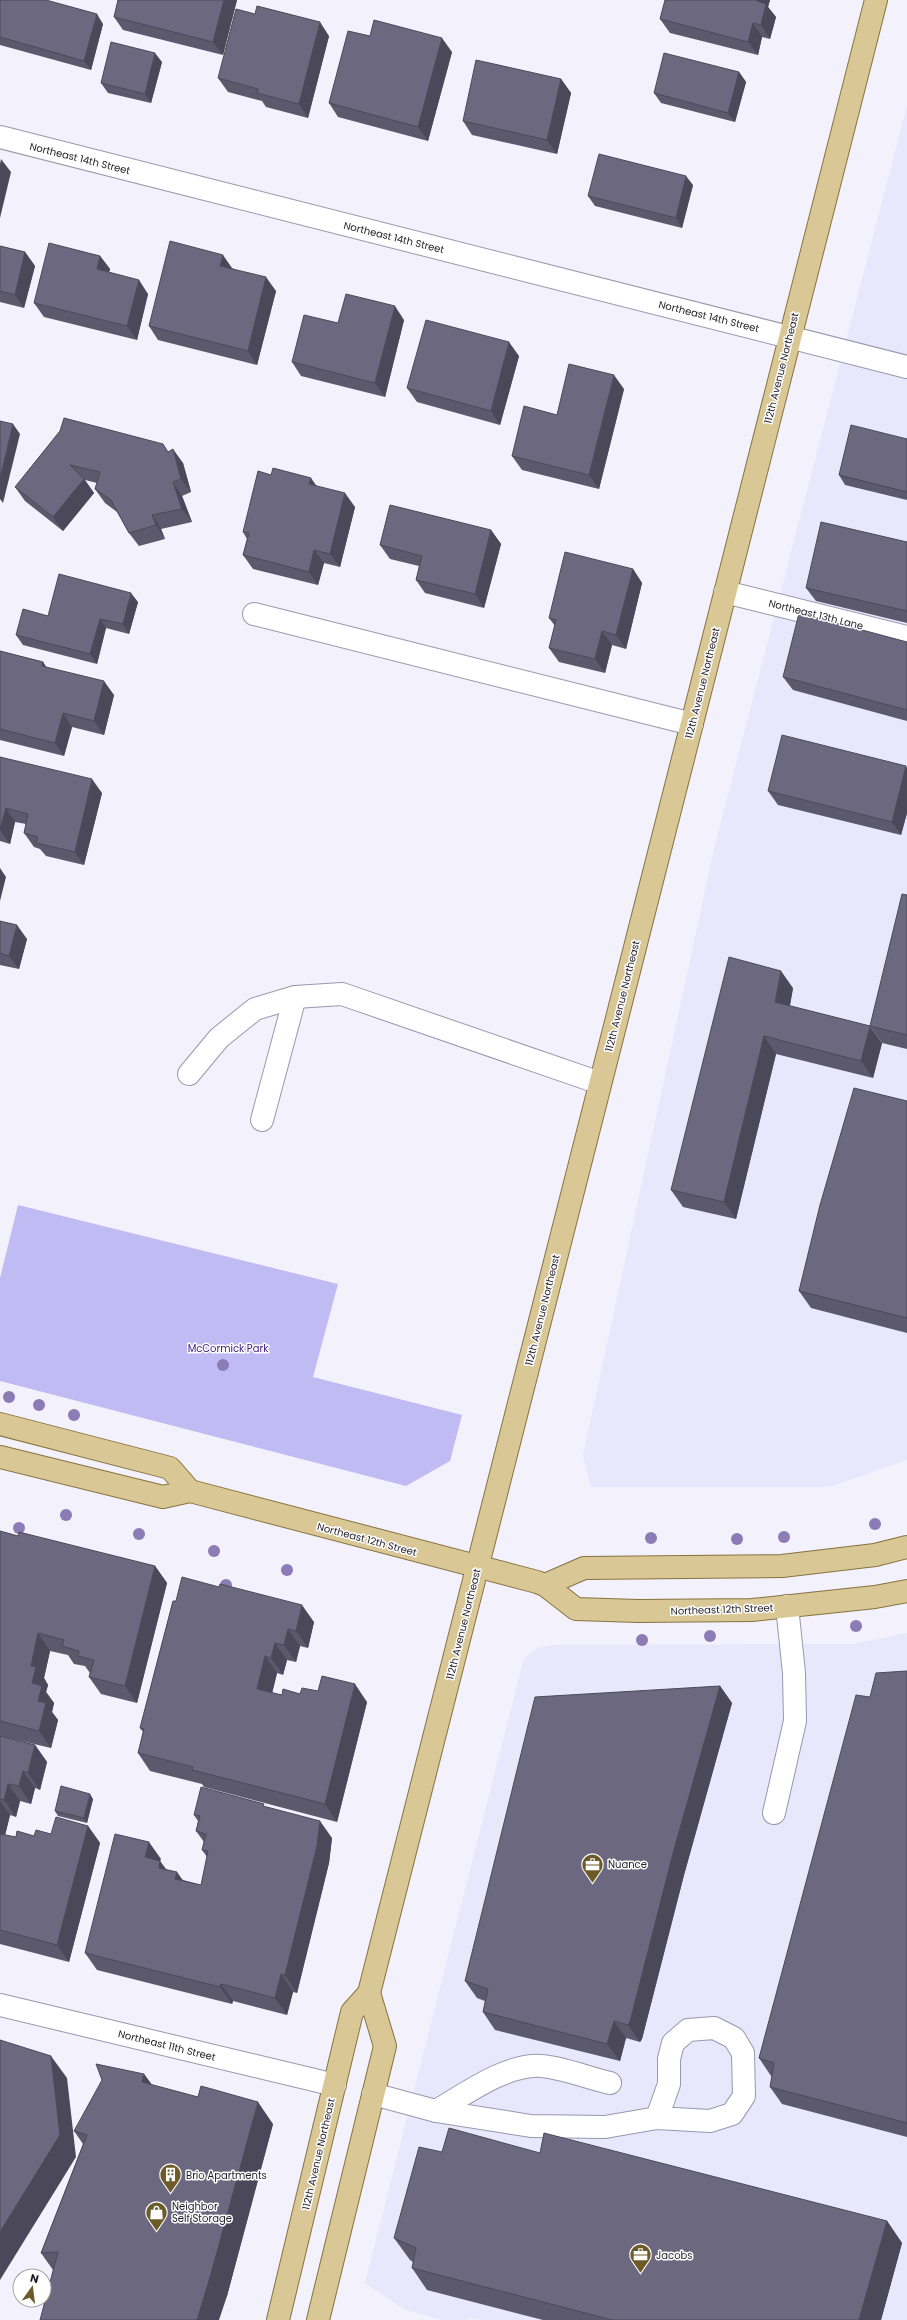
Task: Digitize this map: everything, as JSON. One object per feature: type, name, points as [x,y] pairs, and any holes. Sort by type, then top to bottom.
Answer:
[{"type":"main road","name":"112th Avenue Northeast","points":[[278,2320],[352,2012],[369,1993],[692,724],[789,336],[876,0]]},
{"type":"main road","points":[[0,1424],[170,1468],[190,1492]]},
{"type":"main road","name":"Northeast 12th Street","points":[[0,1457],[163,1497],[190,1492],[545,1585],[576,1609],[638,1611],[752,1610],[875,1597],[907,1591]]},
{"type":"main road","points":[[545,1585],[584,1568],[782,1566],[875,1556],[907,1547]]},
{"type":"main road","points":[[318,2320],[385,2046],[369,1993]]},
{"type":"street","name":"Northeast 14th Street","points":[[0,137],[907,367]]},
{"type":"street","name":"Northeast 13th Lane","points":[[725,592],[907,637]]},
{"type":"street","points":[[254,614],[692,724]]},
{"type":"street","points":[[189,1074],[219,1038],[255,1009],[295,997],[342,994],[600,1083]]},
{"type":"street","points":[[262,1120],[295,997]]},
{"type":"street","points":[[774,1814],[795,1721],[794,1673],[787,1606]]},
{"type":"street","name":"Northeast 11th Street","points":[[0,2005],[335,2085]]},
{"type":"street","points":[[373,2094],[436,2111],[531,2126],[605,2127],[657,2118],[710,2121],[732,2114],[744,2096],[743,2053],[734,2038],[714,2028],[688,2030],[673,2043],[669,2059],[669,2084],[657,2118]]},
{"type":"street","points":[[436,2111],[497,2077],[515,2070],[535,2066],[548,2067],[610,2083]]},
{"type":"shaded area","points":[[907,106],[907,1460],[829,1487],[591,1487],[583,1455],[715,845]]},
{"type":"shaded area","points":[[907,1633],[907,2320],[478,2320],[470,2318],[470,2320],[443,2320],[405,2310],[365,2283],[523,1662],[529,1654],[538,1648],[552,1645],[853,1644]]},
{"type":"green space","name":"McCormick Park","points":[[18,1205],[338,1284],[313,1377],[462,1415],[450,1461],[406,1486],[0,1381],[0,1278]]},
{"type":"building","points":[[0,0],[46,0],[97,14],[84,61],[0,37]]},
{"type":"building","points":[[118,0],[224,0],[213,42],[114,17]]},
{"type":"building","points":[[665,0],[757,0],[766,4],[761,25],[753,23],[748,42],[660,19]]},
{"type":"building","points":[[257,6],[320,22],[299,104],[257,93],[258,89],[218,78],[236,9],[255,14]]},
{"type":"building","points":[[374,20],[442,38],[418,127],[329,103],[348,31],[370,36]]},
{"type":"building","points":[[111,42],[155,53],[145,94],[101,83]]},
{"type":"building","points":[[664,53],[739,72],[728,113],[654,93]]},
{"type":"building","points":[[476,60],[561,79],[547,140],[463,121]]},
{"type":"building","points":[[599,154],[686,176],[676,218],[588,196]]},
{"type":"building","points":[[170,241],[223,255],[220,266],[266,277],[248,351],[149,326]]},
{"type":"building","points":[[49,243],[100,256],[97,269],[139,280],[127,326],[34,303]]},
{"type":"building","points":[[0,246],[25,252],[15,295],[0,291]]},
{"type":"building","points":[[346,294],[395,306],[375,383],[292,362],[304,315],[338,323]]},
{"type":"building","points":[[426,320],[509,342],[491,411],[407,388]]},
{"type":"building","points":[[569,364],[614,375],[589,475],[512,456],[524,406],[557,415]]},
{"type":"building","points":[[64,418],[163,444],[168,452],[173,449],[181,479],[173,482],[182,509],[152,515],[156,525],[129,533],[111,500],[95,489],[100,472],[70,465],[84,479],[53,517],[15,487],[60,431]]},
{"type":"building","points":[[0,421],[13,424],[0,478]]},
{"type":"building","points":[[851,425],[907,439],[907,492],[839,475]]},
{"type":"building","points":[[273,468],[311,478],[309,484],[345,493],[330,554],[314,550],[309,572],[243,555],[249,533],[243,532],[258,471],[271,475]]},
{"type":"building","points":[[390,505],[491,530],[475,594],[416,580],[422,556],[380,545]]},
{"type":"building","points":[[821,522],[907,542],[907,611],[806,588]]},
{"type":"building","points":[[565,552],[633,569],[616,635],[602,631],[595,659],[549,648],[556,620],[549,618]]},
{"type":"building","points":[[59,574],[131,593],[123,624],[100,619],[90,654],[16,635],[23,609],[48,616]]},
{"type":"building","points":[[799,613],[907,642],[907,710],[783,677]]},
{"type":"building","points":[[0,651],[43,662],[42,666],[104,681],[94,721],[63,713],[55,743],[0,729]]},
{"type":"building","points":[[782,735],[906,766],[892,822],[768,791]]},
{"type":"building","points":[[0,757],[92,779],[75,852],[36,843],[38,837],[24,833],[28,814],[6,808],[0,830]]},
{"type":"building","points":[[902,894],[907,895],[907,1035],[870,1026]]},
{"type":"building","points":[[0,921],[17,925],[9,956],[0,953]]},
{"type":"building","points":[[729,957],[781,971],[775,1002],[870,1026],[861,1061],[764,1036],[724,1202],[671,1190]]},
{"type":"building","points":[[854,1088],[907,1101],[907,1318],[799,1291],[820,1205]]},
{"type":"building","points":[[0,1531],[18,1536],[19,1532],[155,1566],[125,1686],[89,1677],[94,1660],[78,1656],[79,1651],[62,1646],[64,1640],[38,1633],[31,1666],[36,1667],[32,1683],[42,1686],[38,1701],[46,1703],[39,1731],[0,1721]]},
{"type":"building","points":[[182,1577],[219,1587],[220,1584],[302,1605],[296,1631],[288,1629],[284,1645],[275,1643],[271,1658],[265,1656],[257,1689],[282,1695],[283,1689],[300,1694],[302,1688],[318,1691],[322,1676],[355,1684],[325,1804],[192,1770],[193,1767],[138,1753],[144,1729],[140,1728],[173,1601],[176,1601]]},
{"type":"building","points":[[907,1671],[907,2123],[770,2087],[774,2063],[759,2058],[856,1695],[870,1697],[876,1673]]},
{"type":"building","points":[[720,1686],[672,1857],[628,2025],[614,2021],[607,2044],[483,2012],[488,1989],[465,1981],[535,1697]]},
{"type":"building","points":[[0,1736],[35,1745],[28,1773],[23,1771],[19,1786],[8,1784],[4,1800],[0,1799]]},
{"type":"building","points":[[61,1786],[90,1794],[84,1818],[55,1811]]},
{"type":"building","points":[[201,1787],[264,1804],[263,1806],[320,1821],[317,1846],[285,1975],[281,1974],[275,1998],[221,1984],[220,1987],[85,1953],[115,1834],[149,1842],[145,1857],[160,1861],[159,1868],[177,1872],[175,1879],[201,1885],[208,1851],[202,1850],[206,1834],[196,1831],[200,1816],[194,1815]]},
{"type":"building","points":[[56,1817],[88,1826],[57,1945],[0,1930],[0,1834],[16,1837],[17,1831],[34,1836],[36,1830],[51,1834]]},
{"type":"building","points":[[0,2040],[51,2056],[60,2135],[0,2232]]},
{"type":"building","name":"Brio Apartments","points":[[96,2064],[144,2074],[142,2082],[198,2097],[201,2086],[258,2102],[197,2320],[40,2320],[43,2308],[52,2308],[52,2275],[58,2252],[41,2253],[87,2135],[74,2131],[102,2080]]},
{"type":"building","points":[[449,2128],[540,2153],[544,2133],[887,2221],[859,2320],[612,2320],[412,2268],[416,2248],[394,2238],[419,2147],[442,2152]]},
{"type":"place","name":"Nuance","points":[[592,1884]]},
{"type":"place","name":"Brio Apartments","points":[[170,2194]]},
{"type":"place","name":"Neighbor Self Storage","points":[[157,2232]]},
{"type":"place","name":"Jacobs","points":[[641,2274]]}]
